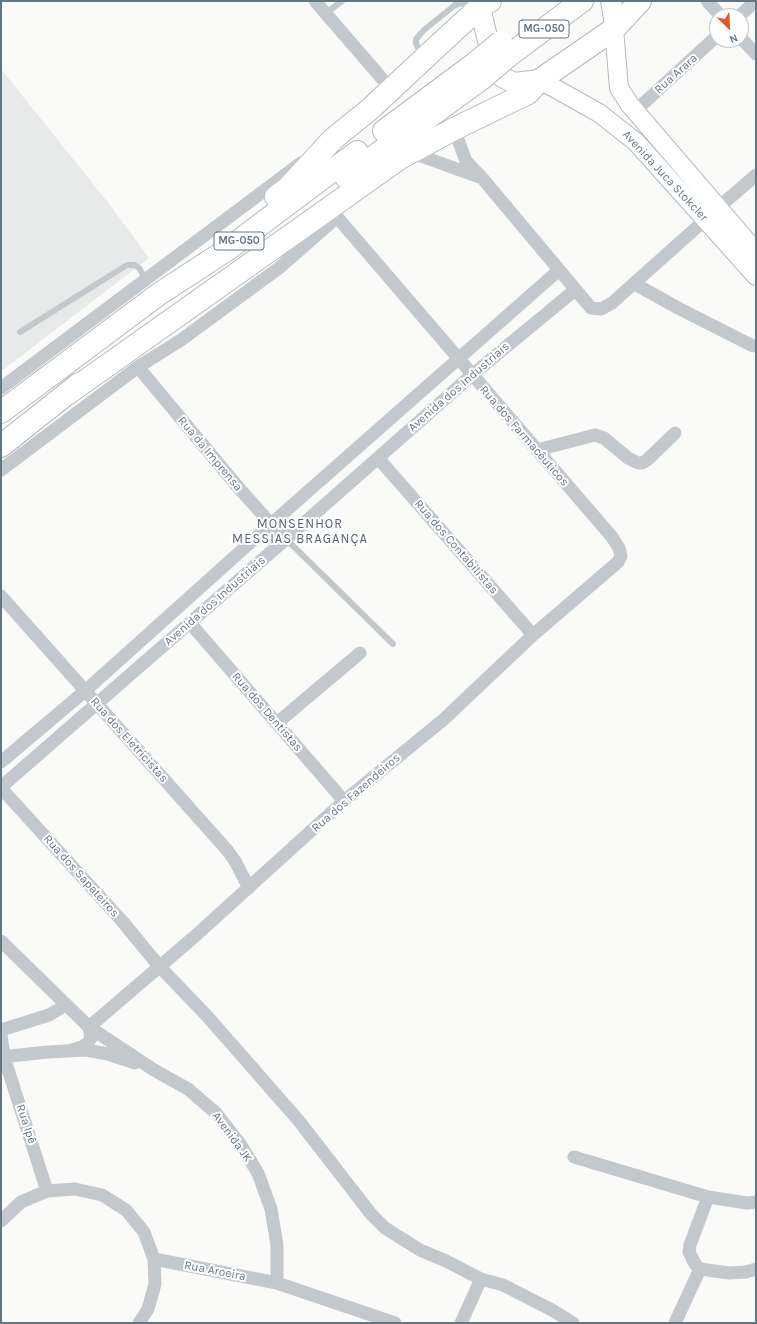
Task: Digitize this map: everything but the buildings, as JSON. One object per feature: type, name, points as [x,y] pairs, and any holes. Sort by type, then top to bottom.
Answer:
[{"type":"highway","name":"MG-050","points":[[1,446],[213,278],[334,186],[477,72],[504,50],[558,1]]},
{"type":"highway","name":"MG-050","points":[[504,50],[582,1]]},
{"type":"highway","points":[[67,394],[334,212],[400,158],[454,129],[528,93],[540,80],[614,29],[640,1]]},
{"type":"highway","points":[[152,286],[214,246],[287,189],[333,139],[369,110],[484,3]]},
{"type":"highway","name":"MG-050","points":[[1,412],[152,286],[228,249],[477,72]]},
{"type":"main road","name":"Avenida Juca Stokcler","points":[[611,1],[614,18],[619,88],[756,276]]},
{"type":"main road","points":[[484,3],[494,67],[502,77],[514,83],[540,80]]},
{"type":"main road","name":"Avenida Juca Stokcler","points":[[540,80],[599,113],[636,142],[712,214],[756,252]]},
{"type":"street","points":[[314,1],[391,88]]},
{"type":"street","points":[[748,8],[756,1]]},
{"type":"street","name":"Rua Arara","points":[[635,111],[709,43]]},
{"type":"street","points":[[749,47],[756,54]]},
{"type":"street","points":[[454,129],[466,161],[559,270],[574,290],[591,308],[601,308],[612,303],[756,175]]},
{"type":"street","points":[[410,152],[482,179]]},
{"type":"street","points":[[1,470],[138,367],[181,340],[279,268],[334,212]]},
{"type":"street","name":"Rua dos Farmacêuticos","points":[[334,212],[458,359],[612,537],[619,548],[621,556]]},
{"type":"street","name":"Avenida dos Industriais","points":[[1,762],[85,691],[271,524],[559,270]]},
{"type":"street","points":[[635,284],[678,308],[753,346]]},
{"type":"street","points":[[1,388],[152,286]]},
{"type":"street","name":"Avenida dos Industriais","points":[[1,787],[98,704],[472,375],[574,290]]},
{"type":"street","name":"Rua da Imprensa","points":[[138,367],[238,487],[286,539]]},
{"type":"street","points":[[537,450],[595,436],[604,438],[628,458],[638,463],[642,462],[675,433]]},
{"type":"street","name":"Rua dos Contabilistas","points":[[378,458],[533,635]]},
{"type":"street","name":"Rua dos Fazendeiros","points":[[89,1027],[249,888],[344,801],[443,720],[533,635],[614,566],[621,556]]},
{"type":"street","name":"Rua dos Eletricistas","points":[[1,596],[227,850],[235,861],[249,888]]},
{"type":"street","name":"Rua dos Dentistas","points":[[190,623],[344,801]]},
{"type":"street","points":[[277,724],[360,653]]},
{"type":"street","name":"Rua dos Sapateiros","points":[[1,787],[122,921],[159,966],[207,1016],[299,1121],[371,1214],[385,1228],[420,1250],[446,1261],[481,1279],[503,1285],[574,1323]]},
{"type":"street","name":"Avenida JK","points":[[1,941],[89,1027],[154,1070],[188,1089],[216,1113],[240,1144],[258,1174],[271,1209],[277,1246],[277,1283]]},
{"type":"street","points":[[1,1030],[49,1015],[66,1005]]},
{"type":"street","points":[[68,1051],[82,1047],[88,1043],[91,1038],[89,1027]]},
{"type":"street","name":"Rua Ipê","points":[[1,1035],[3,1057],[47,1191]]},
{"type":"street","points":[[3,1057],[48,1052],[86,1050],[108,1054],[154,1070]]},
{"type":"street","points":[[574,1157],[708,1197],[747,1203],[756,1202]]},
{"type":"street","points":[[1,1221],[21,1202],[47,1191],[75,1188],[102,1195],[126,1210],[144,1232],[154,1259],[155,1284],[148,1309],[139,1323]]},
{"type":"street","points":[[708,1197],[690,1245],[689,1252],[695,1264],[700,1269],[729,1273],[746,1272],[756,1269]]},
{"type":"street","name":"Rua Aroeira","points":[[154,1259],[277,1283]]},
{"type":"street","points":[[675,1323],[700,1269]]},
{"type":"street","points":[[461,1323],[481,1279]]},
{"type":"street","points":[[277,1283],[395,1323]]},
{"type":"lane","points":[[326,13],[342,1]]},
{"type":"lane","points":[[20,332],[126,265],[135,265],[140,269],[152,286]]},
{"type":"lane","points":[[286,539],[393,644]]},
{"type":"shaded area","points":[[1,69],[110,205],[149,258],[3,370],[1,367]]},
{"type":"district","name":"MONSENHOR MESSIAS BRAGANÇA","points":[[300,532]]}]
